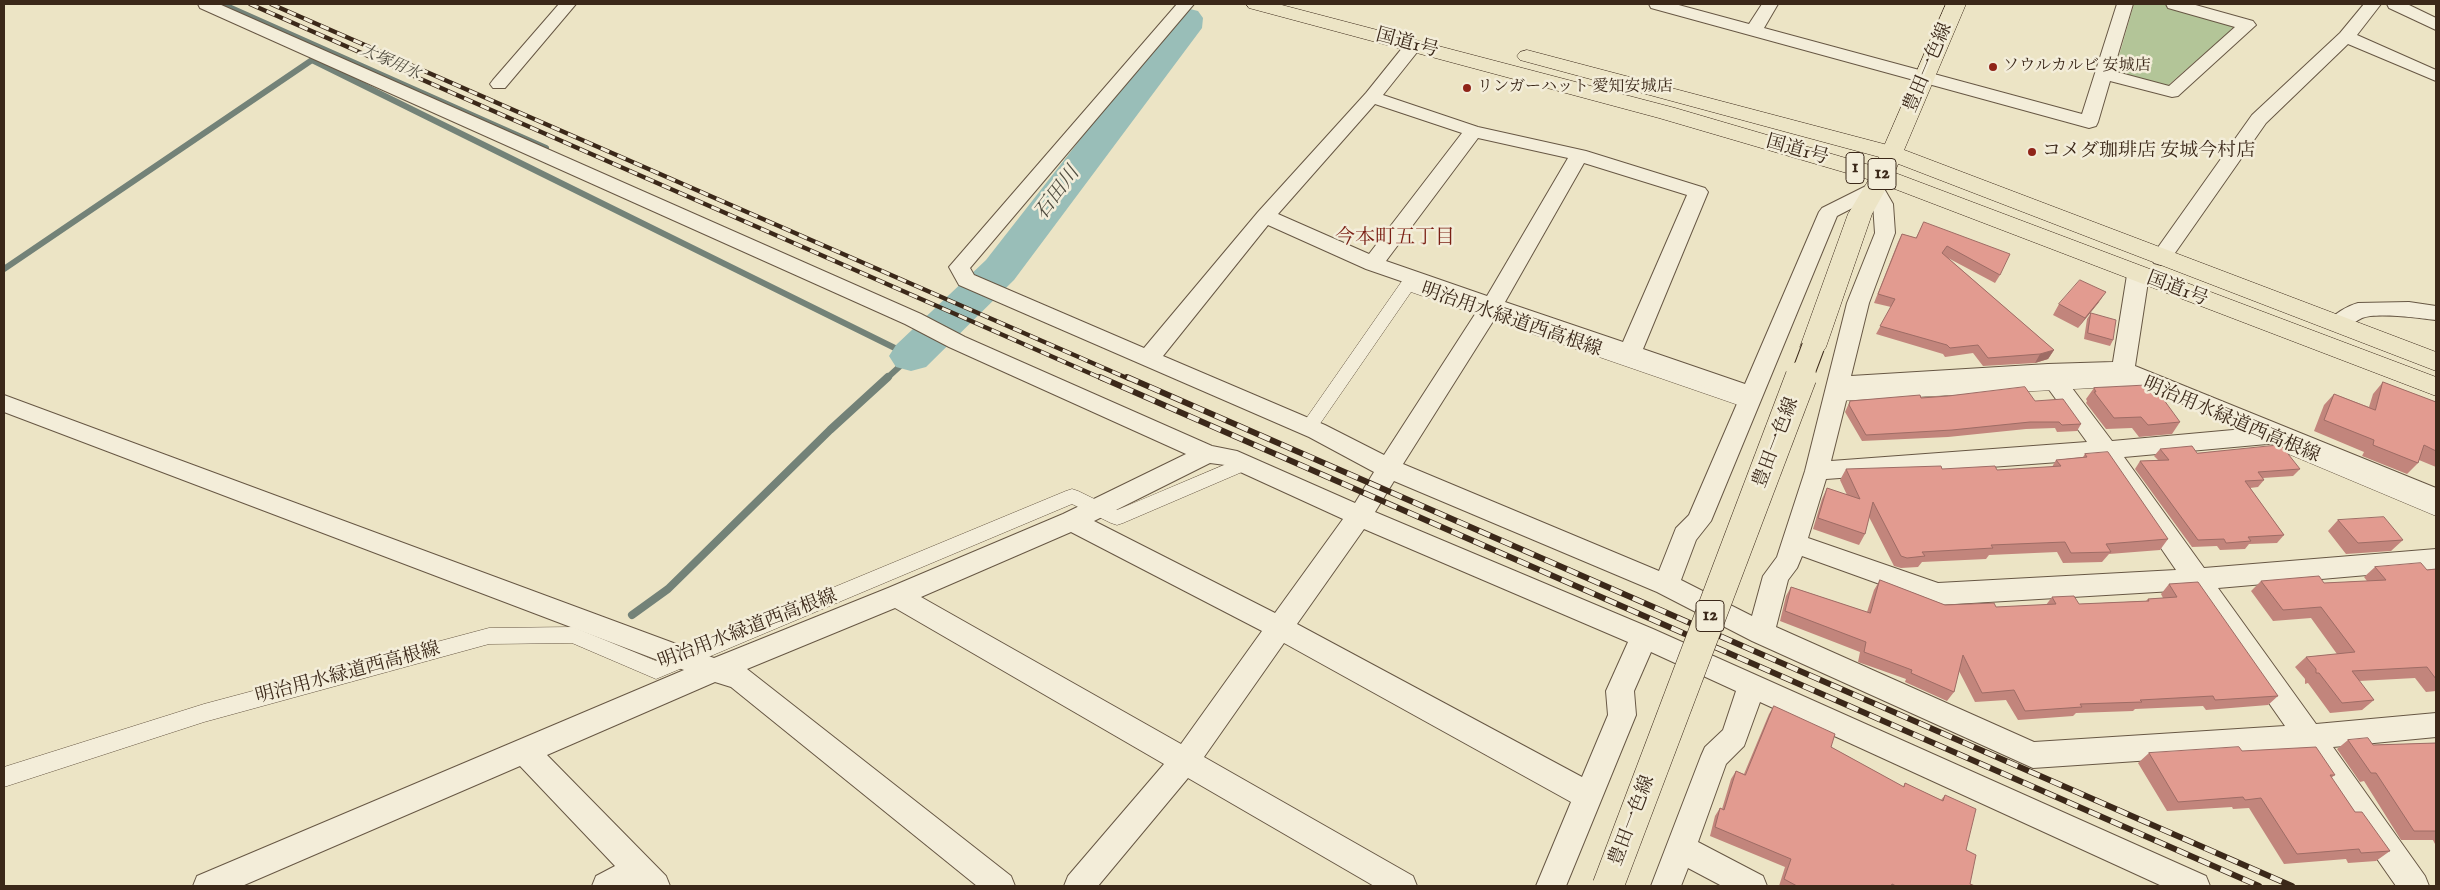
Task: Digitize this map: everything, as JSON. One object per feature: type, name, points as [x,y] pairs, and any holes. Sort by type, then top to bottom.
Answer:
[{"type":"main road","name":"国道1号","points":[[1256,4],[1667,113],[1878,182],[2138,275],[2436,387]]},
{"type":"main road","name":"国道1号","points":[[1322,4],[1676,94],[1891,153],[2436,362]]},
{"type":"main road","name":"豊田一色線","points":[[1608,886],[1813,347],[1860,214],[1878,182],[1956,4]]},
{"type":"street","points":[[206,4],[913,319],[957,342],[1208,454],[1229,457],[1357,515],[1644,637],[2195,886]]},
{"type":"street","points":[[499,84],[568,4]]},
{"type":"street","points":[[1186,4],[959,266],[966,280],[1309,427],[1388,468],[1666,585],[1761,633],[2033,755],[2308,737],[2436,725]]},
{"type":"street","points":[[1657,4],[1755,29],[2089,122],[2125,4]]},
{"type":"street","points":[[1755,29],[1770,4]]},
{"type":"street","points":[[2104,74],[2172,92],[2247,25],[2174,4]]},
{"type":"street","points":[[2161,258],[2259,119],[2346,36],[2373,4]]},
{"type":"street","points":[[2395,4],[2436,25]]},
{"type":"street","points":[[2346,36],[2436,76]]},
{"type":"street","points":[[1148,359],[1264,216],[1372,98],[1413,46]]},
{"type":"street","points":[[1372,98],[1473,130],[1579,155],[1698,192],[1630,352]]},
{"type":"street","points":[[1372,264],[1473,130]]},
{"type":"street","points":[[1079,886],[1184,761],[1280,628],[1357,515],[1379,488],[1388,468],[1490,309],[1579,155]]},
{"type":"street","points":[[1666,585],[1685,535],[1699,521],[1829,212],[1878,182],[1883,204],[1885,233],[1858,303],[1816,472],[1788,561],[1776,576],[1761,633]]},
{"type":"street","points":[[1264,216],[1372,264],[1490,309],[1630,352],[1751,399]]},
{"type":"street","points":[[2123,370],[2138,275]]},
{"type":"street","name":"明治用水緑道西高根線","points":[[1309,427],[1408,285],[1490,309],[1751,399]]},
{"type":"street","points":[[2338,324],[2358,310],[2409,309],[2436,313]]},
{"type":"street","points":[[1837,390],[2053,378],[2123,370],[2272,436],[2436,498]]},
{"type":"street","points":[[2053,378],[2198,579],[2414,886]]},
{"type":"street","name":"明治用水緑道西高根線","points":[[2053,378],[2135,380],[2272,436],[2436,510]]},
{"type":"street","points":[[4,403],[714,670],[740,678],[1000,886]]},
{"type":"street","points":[[1816,472],[2272,436]]},
{"type":"street","points":[[208,886],[714,670],[896,596],[1072,521],[1208,454]]},
{"type":"street","name":"明治用水緑道西高根線","points":[[4,777],[204,713],[488,636],[572,635],[656,670],[1072,496],[1118,518],[1243,464]]},
{"type":"street","points":[[1072,521],[1280,628],[1587,795]]},
{"type":"street","points":[[1794,543],[1938,594],[2198,579],[2436,559]]},
{"type":"street","points":[[896,596],[1402,886]]},
{"type":"street","points":[[1551,886],[1587,795],[1622,715],[1620,691],[1644,637]]},
{"type":"street","points":[[1666,886],[1715,756],[1734,737],[1752,686]]},
{"type":"street","points":[[525,752],[647,878]]},
{"type":"street","points":[[1679,848],[1752,886]]},
{"type":"street","points":[[607,886],[647,878]]},
{"type":"green space","points":[[2134,4],[2163,4],[2236,26],[2166,87],[2114,73]]},
{"type":"building","points":[[1924,222],[2010,254],[2000,275],[1947,246],[1942,253],[2054,350],[2040,354],[1988,358],[1978,345],[1950,348],[1947,345],[1880,326],[1895,299],[1878,294],[1902,234],[1916,238]]},
{"type":"building","points":[[2080,280],[2106,292],[2085,318],[2059,304]]},
{"type":"building","points":[[2091,313],[2116,320],[2113,340],[2088,333]]},
{"type":"building","points":[[2383,382],[2436,402],[2436,451],[2424,445],[2418,463],[2373,445],[2374,440],[2324,420],[2334,394],[2375,410]]},
{"type":"building","points":[[2153,385],[2180,422],[2148,425],[2141,417],[2114,418],[2094,392],[2096,392],[2094,388]]},
{"type":"building","points":[[2025,387],[2035,401],[2063,399],[2081,424],[2062,425],[2059,422],[2030,422],[1952,430],[1866,435],[1849,405],[1850,401],[1920,395],[1921,398],[1948,396]]},
{"type":"building","points":[[2281,445],[2300,469],[2258,472],[2264,480],[2245,481],[2284,535],[2248,537],[2251,541],[2226,543],[2224,539],[2198,540],[2140,461],[2169,460],[2160,449],[2192,446],[2197,453]]},
{"type":"building","points":[[2108,452],[2168,539],[2106,544],[2111,552],[2071,553],[2065,542],[1991,545],[1993,548],[1922,552],[1925,556],[1907,558],[1901,556],[1873,502],[1865,534],[1818,518],[1827,488],[1860,499],[1846,469],[1941,466],[1942,469],[1995,466],[1997,470],[2061,466],[2056,460],[2087,457],[2085,454]]},
{"type":"building","points":[[2384,517],[2403,540],[2358,543],[2338,520]]},
{"type":"building","points":[[2421,563],[2427,570],[2436,569],[2436,679],[2427,667],[2352,671],[2374,700],[2342,703],[2319,673],[2316,673],[2316,669],[2306,657],[2355,652],[2321,607],[2283,610],[2261,581],[2319,576],[2324,583],[2386,580],[2375,567]]},
{"type":"building","points":[[1880,580],[1945,605],[1994,603],[1996,607],[2056,604],[2052,597],[2074,596],[2079,604],[2149,601],[2148,599],[2177,597],[2169,584],[2198,582],[2278,696],[2215,700],[2213,696],[2140,700],[2142,702],[2080,704],[2082,707],[2025,711],[2014,690],[1982,693],[1963,655],[1954,692],[1911,673],[1912,670],[1864,652],[1866,642],[1785,611],[1791,587],[1870,613]]},
{"type":"building","points":[[1774,706],[1835,734],[1831,747],[1904,787],[1905,783],[1943,801],[1945,795],[1976,809],[1966,850],[1976,855],[1970,884],[1975,886],[1896,886],[1892,884],[1891,886],[1797,886],[1784,879],[1791,859],[1715,827],[1720,808],[1724,810],[1736,771],[1745,775]]},
{"type":"building","points":[[2368,738],[2373,745],[2436,743],[2436,831],[2414,831],[2376,773],[2371,773],[2348,740]]},
{"type":"building","points":[[2239,747],[2242,751],[2316,747],[2335,775],[2330,775],[2355,812],[2362,812],[2390,851],[2361,853],[2359,849],[2297,854],[2261,798],[2245,800],[2243,797],[2178,802],[2149,753]]},
{"type":"waterway","name":"大塚用水","points":[[222,4],[546,148]]},
{"type":"waterway","name":"石田川","points":[[911,356],[1000,270],[1185,28],[1186,18]]},
{"type":"waterway","points":[[4,269],[312,60],[911,356],[886,379]]},
{"type":"waterway","points":[[632,615],[668,589],[830,430],[888,377]]},
{"type":"railway","points":[[250,4],[1103,379]]},
{"type":"railway","points":[[271,4],[1129,379]]},
{"type":"railway","points":[[1100,377],[2259,886]]},
{"type":"railway","points":[[1127,377],[2292,886]]},
{"type":"place","name":"ソウルカルビ 安城店","points":[[1993,67]]},
{"type":"place","name":"リンガーハット 愛知安城店","points":[[1467,88]]},
{"type":"place","name":"コメダ珈琲店 安城今村店","points":[[2032,152]]},
{"type":"district","name":"今本町五丁目","points":[[1395,239]]}]
